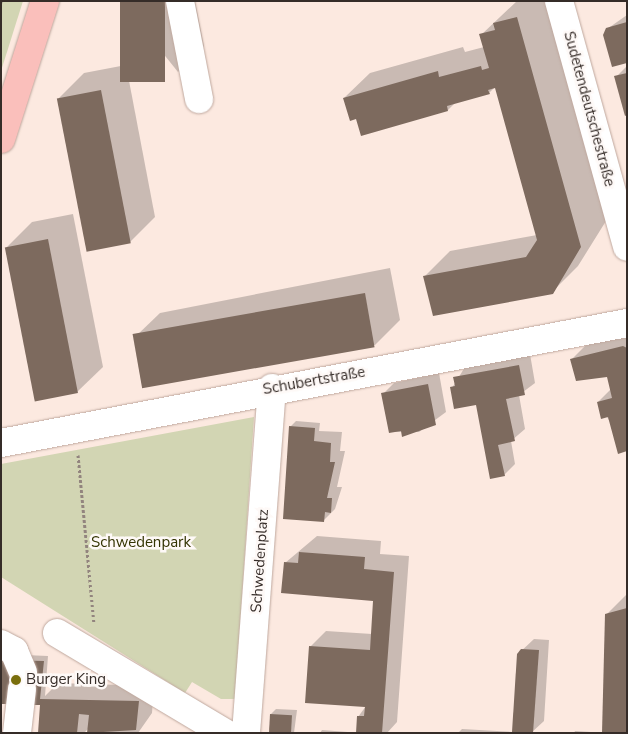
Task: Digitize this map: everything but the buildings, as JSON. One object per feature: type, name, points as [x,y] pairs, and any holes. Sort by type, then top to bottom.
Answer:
[{"type":"main road","points":[[1,139],[44,1]]},
{"type":"street","points":[[180,1],[198,99]]},
{"type":"street","name":"Sudetendeutschestraße","points":[[559,1],[627,247]]},
{"type":"street","name":"Schubertstraße","points":[[1,443],[272,388],[627,323]]},
{"type":"street","name":"Schwedenplatz","points":[[246,733],[272,388]]},
{"type":"street","points":[[57,633],[225,733]]},
{"type":"street","points":[[1,644],[14,651],[23,681],[17,733]]},
{"type":"path","points":[[77,444],[97,656]]},
{"type":"green space","points":[[1,1],[23,1],[1,71]]},
{"type":"green space","name":"Schwedenpark","points":[[254,417],[235,699],[221,699],[192,682],[185,693],[1,577],[1,464]]},
{"type":"place","name":"Burger King","points":[[16,680]]}]
